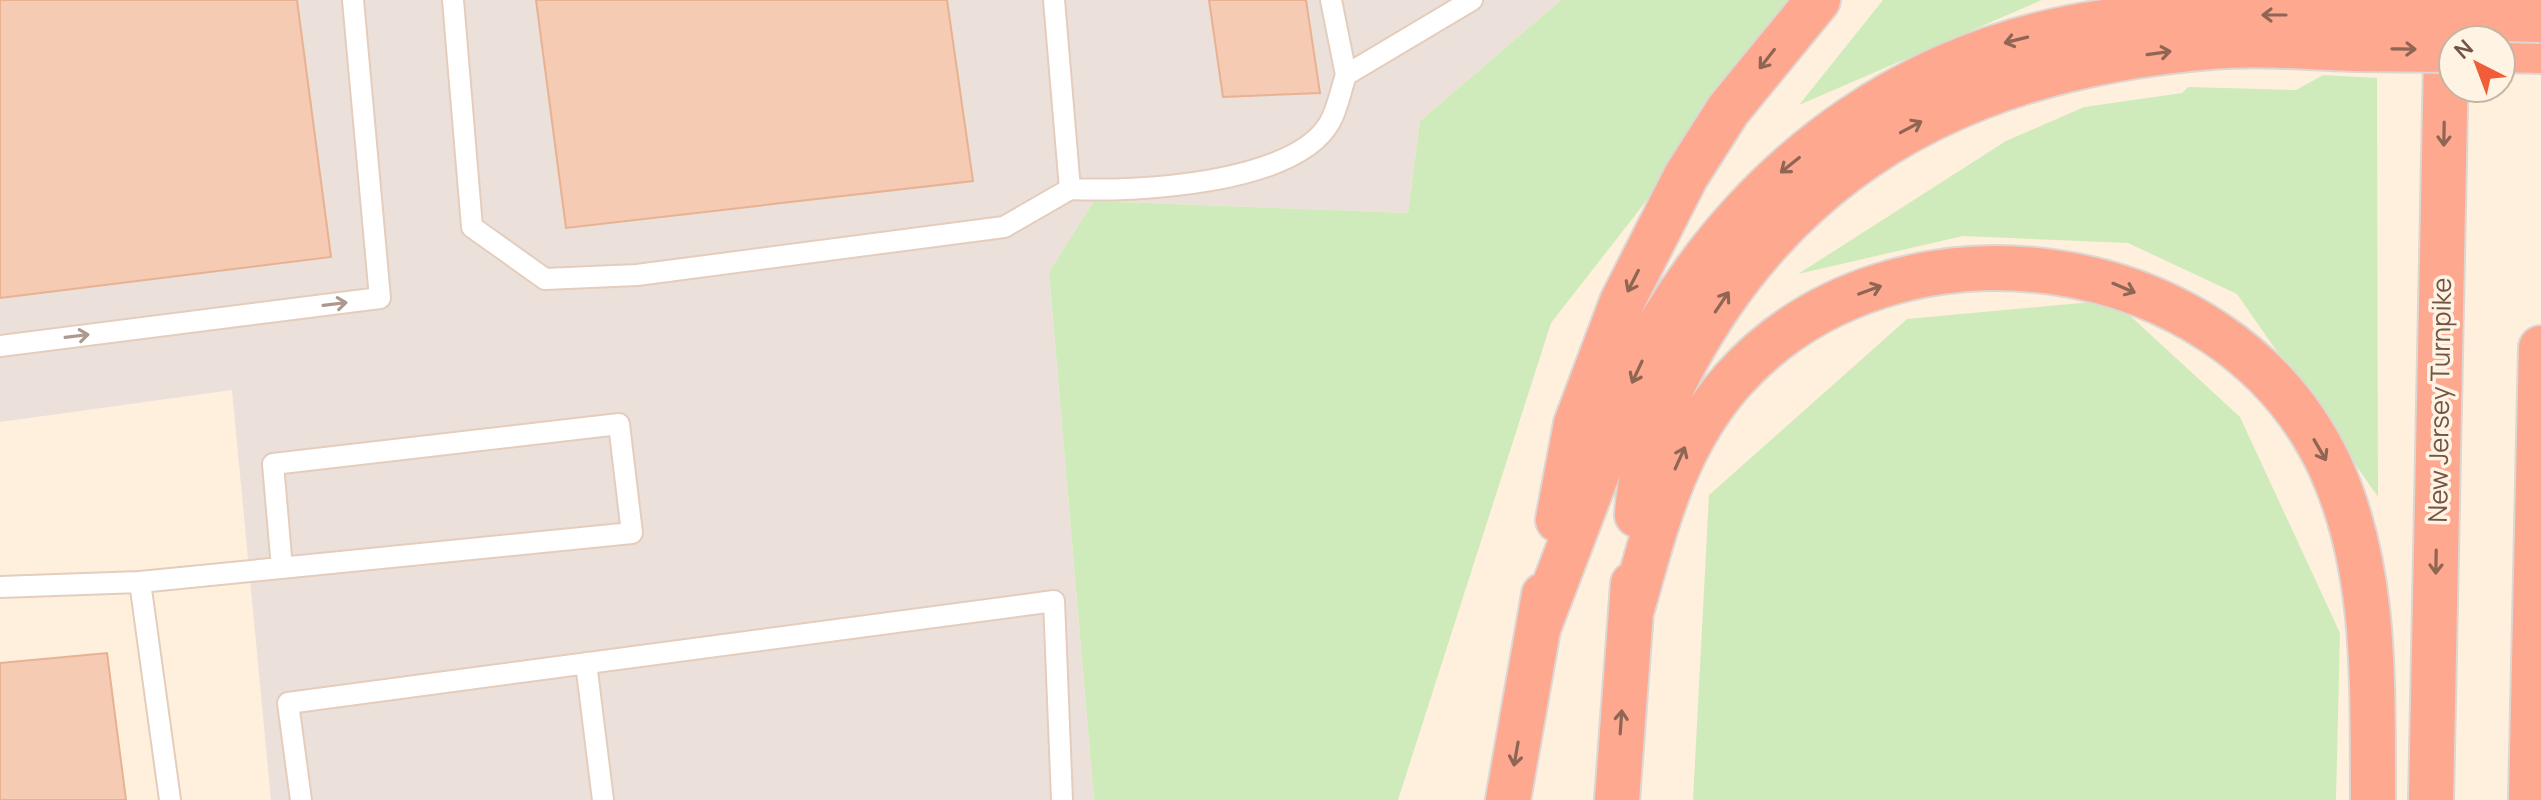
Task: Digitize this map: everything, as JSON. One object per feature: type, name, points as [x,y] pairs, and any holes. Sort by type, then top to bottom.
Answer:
[{"type":"highway","points":[[1508,800],[1576,424],[1622,302],[1686,176],[1728,110],[1818,0]]},
{"type":"highway","name":"New Jersey Turnpike","points":[[2431,800],[2447,0]]},
{"type":"highway","points":[[1539,626],[1634,380],[1660,325],[1738,218],[1779,173],[1832,131],[1935,70],[1997,45],[2111,21],[2173,16],[2354,32],[2437,47]]},
{"type":"highway","points":[[1617,800],[1639,484],[1654,428],[1677,377],[1712,317],[1768,241],[1848,167],[1944,110],[1993,90],[2088,65],[2213,47],[2354,32],[2541,20]]},
{"type":"highway","points":[[2517,50],[2541,51]]},
{"type":"highway","points":[[1631,612],[1665,492],[1683,450],[1706,411],[1734,378],[1797,327],[1864,292],[1941,270],[2023,267],[2112,282],[2190,319],[2257,368],[2285,396],[2329,464],[2358,544],[2366,588],[2372,670],[2373,800]]},
{"type":"highway","points":[[2531,800],[2541,348]]},
{"type":"lane","points":[[0,346],[380,298],[353,0]]},
{"type":"lane","points":[[453,0],[472,227],[545,279],[637,275],[1004,227],[1070,189],[1120,191],[1220,180],[1300,151],[1330,123],[1346,75],[1331,0]]},
{"type":"lane","points":[[1054,0],[1070,189]]},
{"type":"lane","points":[[1346,75],[1472,0]]},
{"type":"lane","points":[[0,587],[140,582],[282,568],[632,533],[619,424],[273,464],[282,568]]},
{"type":"lane","points":[[140,582],[170,800]]},
{"type":"lane","points":[[301,800],[288,703],[1054,601],[1062,800]]},
{"type":"lane","points":[[586,663],[603,800]]},
{"type":"shaded area","points":[[0,0],[1561,0],[1420,121],[1408,213],[1094,201],[1049,272],[1094,800],[271,800],[232,390],[0,422]]},
{"type":"green space","points":[[1561,0],[1803,0],[1551,323],[1398,800],[1094,800],[1049,272],[1094,201],[1408,213],[1420,121]]},
{"type":"green space","points":[[1883,0],[2042,0],[1799,105]]},
{"type":"green space","points":[[2323,75],[2377,78],[2378,497],[2237,294],[2128,243],[1963,236],[1798,274],[2006,141],[2084,107],[2182,93],[2188,87],[2296,90]]},
{"type":"green space","points":[[2113,300],[2240,417],[2340,633],[2336,800],[1693,800],[1709,495],[1907,319]]},
{"type":"building","points":[[0,0],[297,0],[331,257],[0,298]]},
{"type":"building","points":[[536,0],[947,0],[973,181],[566,228]]},
{"type":"building","points":[[1209,0],[1306,0],[1320,93],[1223,97]]},
{"type":"building","points":[[107,653],[126,800],[0,800],[0,663]]}]
